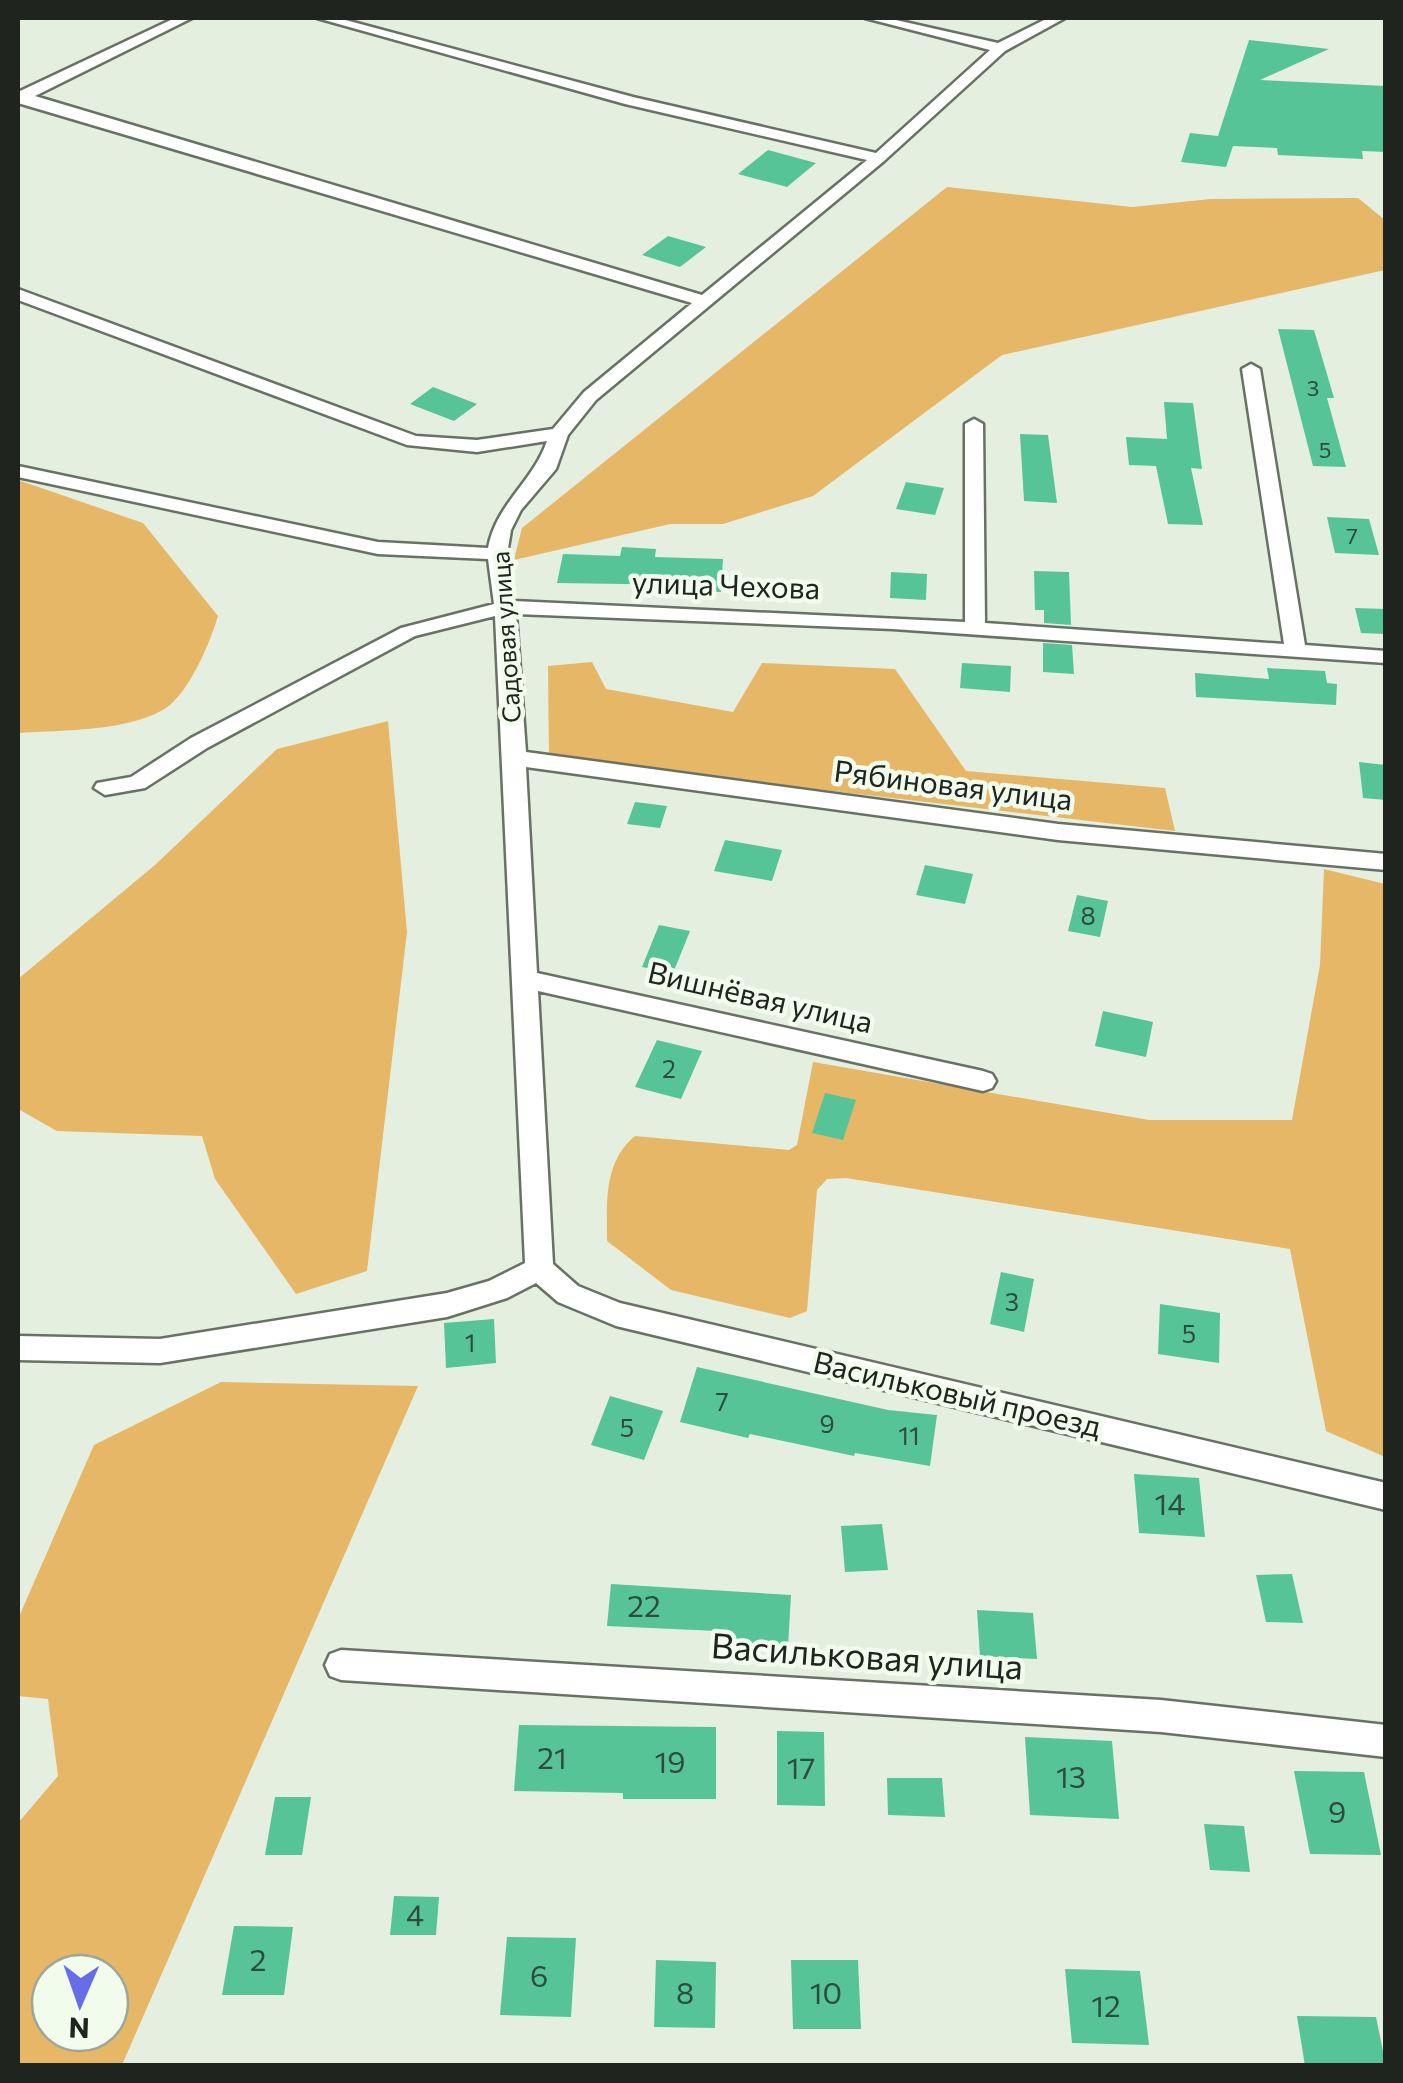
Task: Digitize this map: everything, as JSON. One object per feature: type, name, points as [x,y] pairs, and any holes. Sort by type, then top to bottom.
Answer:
[{"type":"street","points":[[19,97],[185,18]]},
{"type":"street","points":[[324,18],[630,101],[880,158]]},
{"type":"street","points":[[872,18],[1000,48]]},
{"type":"street","name":"Садовая улица","points":[[538,1269],[515,758],[505,607],[497,554],[501,530],[512,508],[548,469],[559,434],[590,396],[880,158],[1000,48],[1058,18]]},
{"type":"street","points":[[19,97],[706,302]]},
{"type":"street","points":[[18,294],[413,440],[477,446],[559,434]]},
{"type":"street","points":[[1251,370],[1294,650]]},
{"type":"street","points":[[974,424],[975,628]]},
{"type":"street","points":[[18,471],[378,548],[497,554]]},
{"type":"street","name":"улица Чехова","points":[[105,788],[137,783],[200,742],[408,632],[505,607],[975,628],[1386,657]]},
{"type":"street","name":"Рябиновая улица","points":[[515,758],[762,793],[1261,854],[1386,862]]},
{"type":"street","name":"Вишнёвая улица","points":[[523,979],[982,1081]]},
{"type":"street","points":[[18,1348],[160,1350],[447,1305],[496,1290],[538,1269]]},
{"type":"street","name":"Васильковый проезд","points":[[538,1269],[568,1294],[616,1314],[1386,1497]]},
{"type":"street","name":"Васильковая улица","points":[[342,1665],[1161,1716],[1386,1741]]},
{"type":"shaded area","points":[[947,187],[1132,207],[1211,199],[1358,198],[1385,220],[1385,270],[1002,355],[813,496],[723,524],[670,524],[514,560],[522,528]]},
{"type":"shaded area","points":[[18,480],[143,523],[218,616],[199,664],[170,705],[155,714],[118,725],[18,733]]},
{"type":"shaded area","points":[[592,662],[606,689],[733,712],[762,663],[895,669],[966,771],[1165,788],[1175,831],[549,758],[548,666]]},
{"type":"shaded area","points":[[388,721],[407,932],[367,1271],[296,1294],[215,1179],[202,1136],[57,1131],[18,1109],[18,979],[155,865],[277,749]]},
{"type":"shaded area","points":[[1324,869],[1385,884],[1385,1457],[1326,1431],[1290,1249],[846,1178],[827,1179],[817,1190],[807,1311],[790,1318],[671,1290],[607,1241],[607,1198],[612,1171],[635,1136],[789,1150],[797,1145],[813,1062],[1149,1120],[1292,1120],[1320,965]]},
{"type":"shaded area","points":[[221,1382],[418,1386],[130,2047],[130,1953],[30,1953],[30,2053],[127,2053],[122,2065],[18,2065],[18,1823],[58,1776],[48,1699],[18,1696],[18,1619],[94,1445]]},
{"type":"building","points":[[1249,40],[1329,49],[1260,80],[1386,86],[1386,152],[1362,151],[1363,159],[1278,155],[1277,148],[1233,146],[1226,167],[1181,162],[1190,133],[1218,136]]},
{"type":"building","points":[[768,150],[816,163],[787,187],[738,174]]},
{"type":"building","points":[[668,236],[706,247],[680,267],[642,255]]},
{"type":"building","points":[[1278,329],[1314,330],[1334,398],[1327,398],[1346,467],[1313,466]]},
{"type":"building","points":[[433,387],[477,404],[454,421],[410,404]]},
{"type":"building","points":[[1164,402],[1193,403],[1202,469],[1191,468],[1203,525],[1168,524],[1156,466],[1129,465],[1126,437],[1167,439]]},
{"type":"building","points":[[1020,434],[1048,435],[1057,503],[1024,501]]},
{"type":"building","points":[[906,482],[944,488],[935,515],[896,509]]},
{"type":"building","points":[[1327,517],[1369,519],[1379,555],[1335,553]]},
{"type":"building","points":[[622,547],[656,549],[655,557],[723,559],[721,592],[689,591],[690,585],[557,583],[563,554],[620,556]]},
{"type":"building","points":[[1034,571],[1069,572],[1071,625],[1044,623],[1044,610],[1035,610]]},
{"type":"building","points":[[891,572],[927,574],[926,600],[890,598]]},
{"type":"building","points":[[1355,608],[1386,609],[1386,634],[1361,633]]},
{"type":"building","points":[[1043,643],[1072,645],[1074,674],[1043,672]]},
{"type":"building","points":[[962,663],[1011,666],[1010,692],[960,688]]},
{"type":"building","points":[[1267,668],[1325,671],[1327,683],[1337,684],[1336,705],[1196,697],[1195,673],[1269,679]]},
{"type":"building","points":[[1359,762],[1386,765],[1386,800],[1363,798]]},
{"type":"building","points":[[635,802],[667,806],[660,828],[627,824]]},
{"type":"building","points":[[725,840],[782,850],[772,881],[714,871]]},
{"type":"building","points":[[925,865],[973,874],[965,904],[916,895]]},
{"type":"building","points":[[1077,895],[1108,901],[1100,937],[1068,931]]},
{"type":"building","points":[[659,925],[690,931],[673,973],[642,967]]},
{"type":"building","points":[[1103,1011],[1153,1022],[1146,1057],[1095,1046]]},
{"type":"building","points":[[657,1040],[702,1051],[681,1099],[635,1087]]},
{"type":"building","points":[[825,1093],[856,1100],[843,1140],[812,1133]]},
{"type":"building","points":[[1001,1272],[1034,1279],[1024,1332],[990,1324]]},
{"type":"building","points":[[1160,1304],[1220,1313],[1219,1363],[1158,1354]]},
{"type":"building","points":[[494,1319],[496,1363],[446,1368],[444,1323]]},
{"type":"building","points":[[697,1367],[888,1410],[937,1415],[930,1466],[855,1453],[854,1456],[750,1434],[748,1438],[680,1422]]},
{"type":"building","points":[[610,1396],[663,1411],[644,1460],[591,1445]]},
{"type":"building","points":[[1134,1474],[1199,1478],[1205,1537],[1139,1533]]},
{"type":"building","points":[[882,1524],[888,1570],[845,1572],[841,1526]]},
{"type":"building","points":[[1292,1574],[1303,1623],[1266,1622],[1256,1575]]},
{"type":"building","points":[[611,1584],[791,1595],[788,1647],[716,1641],[717,1631],[607,1626]]},
{"type":"building","points":[[977,1610],[1033,1613],[1037,1659],[980,1656]]},
{"type":"building","points":[[519,1725],[716,1727],[716,1799],[623,1799],[623,1793],[514,1791]]},
{"type":"building","points":[[777,1731],[824,1732],[825,1806],[777,1805]]},
{"type":"building","points":[[1025,1737],[1112,1741],[1119,1819],[1030,1815]]},
{"type":"building","points":[[1294,1771],[1364,1772],[1381,1855],[1310,1854]]},
{"type":"building","points":[[887,1778],[942,1778],[945,1817],[888,1815]]},
{"type":"building","points":[[275,1797],[311,1797],[302,1855],[265,1855]]},
{"type":"building","points":[[1204,1824],[1244,1826],[1250,1872],[1210,1870]]},
{"type":"building","points":[[394,1896],[439,1897],[436,1935],[390,1935]]},
{"type":"building","points":[[234,1926],[293,1927],[284,1995],[222,1995]]},
{"type":"building","points":[[507,1937],[576,1938],[571,2017],[500,2015]]},
{"type":"building","points":[[656,1960],[716,1962],[715,2028],[654,2027]]},
{"type":"building","points":[[791,1960],[858,1960],[861,2029],[793,2029]]},
{"type":"building","points":[[1065,1969],[1140,1971],[1149,2045],[1072,2043]]},
{"type":"building","points":[[1297,2016],[1376,2017],[1386,2066],[1305,2066]]}]
